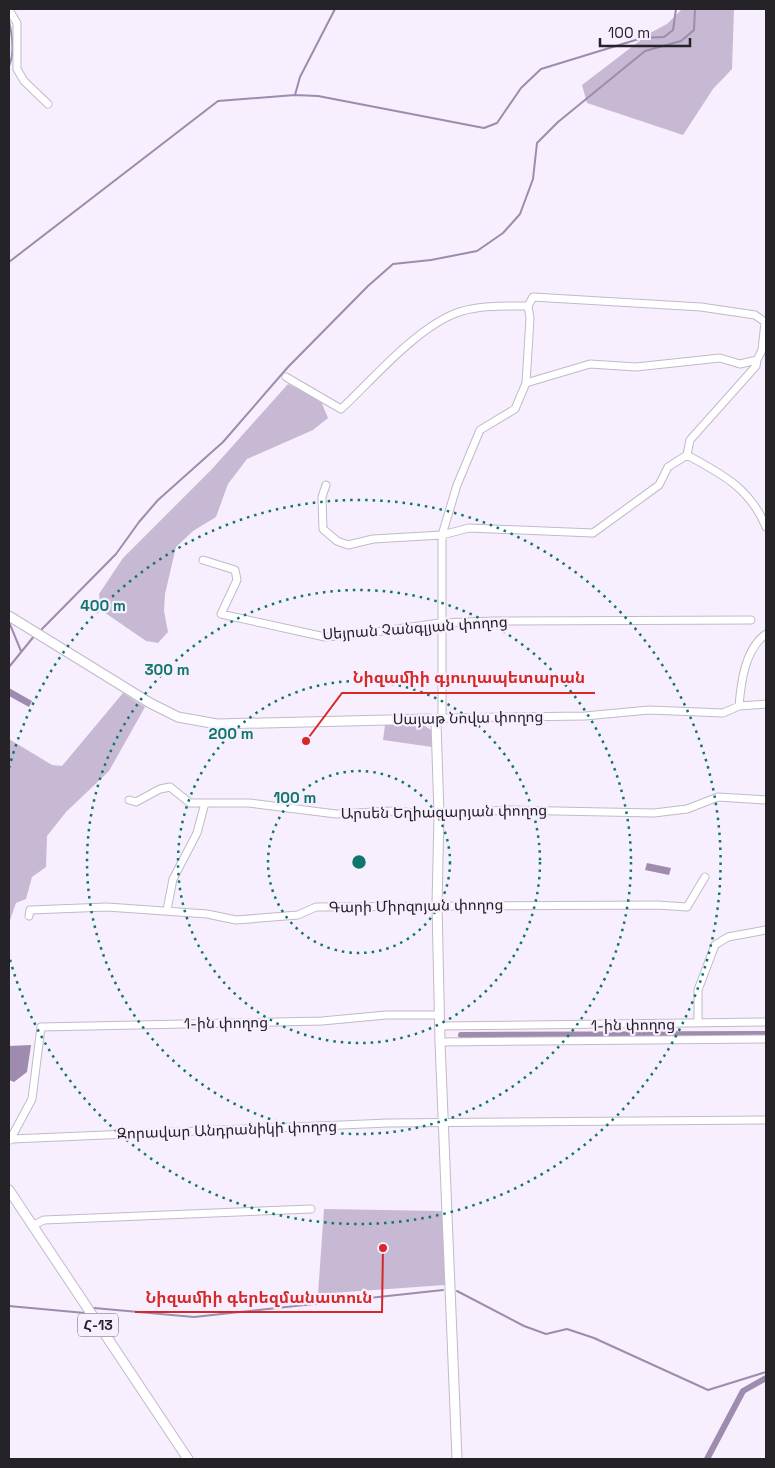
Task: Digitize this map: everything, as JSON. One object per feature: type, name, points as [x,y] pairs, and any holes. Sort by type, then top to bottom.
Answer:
[{"type":"main road","name":"Սայաթ Նովա փողոց","points":[[11,618],[150,703],[178,718],[217,724],[439,719]]},
{"type":"main road","points":[[439,719],[437,905],[439,1026],[457,1459]]},
{"type":"main road","name":"Հ-13","points":[[9,1190],[188,1459]]},
{"type":"street","points":[[9,10],[17,23],[17,69],[24,81],[48,104]]},
{"type":"street","points":[[326,485],[322,497],[323,529],[337,541],[348,545],[373,539],[442,536],[469,528],[594,533],[659,485],[668,467],[687,455],[690,440],[756,366],[762,350],[766,322],[755,315],[701,307],[533,298],[528,306],[530,318],[526,382],[515,409],[480,430],[456,485],[442,536],[439,719]]},
{"type":"street","points":[[286,377],[341,409],[419,336],[440,321],[459,312],[480,308],[528,306]]},
{"type":"street","points":[[526,382],[590,364],[636,367],[720,358],[740,364],[757,360]]},
{"type":"street","points":[[687,455],[723,475],[747,494],[766,527]]},
{"type":"street","name":"Սեյրան Չանգլյան փողոց","points":[[203,560],[235,570],[237,580],[222,614],[324,637],[440,624],[493,621],[751,620]]},
{"type":"street","points":[[739,706],[741,686],[751,653],[766,634]]},
{"type":"street","name":"Սայաթ Նովա փողոց","points":[[439,719],[585,716],[649,710],[723,713],[739,706],[766,704]]},
{"type":"street","name":"Արսեն Եղիազարյան փողոց","points":[[129,800],[136,802],[160,789],[170,787],[190,803],[249,803],[336,814],[393,811],[439,815],[506,810],[654,813],[687,809],[718,797],[766,800]]},
{"type":"street","points":[[167,910],[173,879],[196,833],[205,803]]},
{"type":"street","name":"Գարի Միրզոյան փողոց","points":[[29,916],[30,910],[51,908],[78,910],[107,907],[207,914],[236,920],[298,915],[316,907],[437,905],[687,907],[705,877]]},
{"type":"street","points":[[698,1024],[698,990],[715,945],[728,937],[766,930]]},
{"type":"street","name":"1-ին փողոց","points":[[10,1140],[32,1099],[41,1026],[322,1021],[386,1015],[439,1015]]},
{"type":"street","name":"1-ին փողոց","points":[[439,1026],[766,1022]]},
{"type":"street","points":[[608,1025],[609,1040]]},
{"type":"street","points":[[440,1042],[766,1040]]},
{"type":"street","name":"Զորավար Անդրանիկի փողոց","points":[[10,1140],[388,1122],[766,1120]]},
{"type":"street","points":[[32,1226],[44,1220],[311,1209]]},
{"type":"shaded area","points":[[682,9],[734,9],[732,69],[713,89],[683,135],[587,103],[582,85],[650,33],[667,24]]},
{"type":"shaded area","points":[[288,384],[320,399],[328,418],[313,430],[247,459],[228,484],[216,517],[193,531],[176,547],[165,594],[164,611],[168,632],[158,643],[146,641],[101,610],[99,594],[123,558],[212,469]]},
{"type":"shaded area","points":[[9,688],[32,701],[29,707],[9,696]]},
{"type":"shaded area","points":[[123,693],[145,707],[109,771],[66,812],[47,836],[46,867],[32,877],[26,899],[16,903],[9,923],[9,739],[52,765],[62,766]]},
{"type":"shaded area","points":[[422,724],[431,730],[432,747],[383,740],[385,725]]},
{"type":"shaded area","points":[[647,863],[671,868],[669,875],[645,870]]},
{"type":"shaded area","points":[[31,1045],[27,1072],[14,1082],[9,1080],[9,1046]]},
{"type":"shaded area","points":[[324,1209],[443,1211],[445,1285],[318,1294]]},
{"type":"waterway","points":[[295,95],[300,77],[335,9]]},
{"type":"waterway","points":[[9,262],[218,101],[295,95],[318,96],[484,128],[497,123],[521,88],[541,69],[642,38],[664,37],[673,30],[676,9]]},
{"type":"waterway","points":[[39,632],[116,554],[158,500],[223,442],[288,367],[368,286],[393,264],[431,260],[477,251],[503,233],[520,214],[533,179],[537,143],[558,122],[645,51],[681,41],[694,30],[695,9]]},
{"type":"waterway","points":[[9,21],[12,38],[9,66]]},
{"type":"waterway","points":[[9,622],[21,651]]},
{"type":"waterway","points":[[9,667],[35,635]]},
{"type":"waterway","points":[[461,1035],[766,1034]]},
{"type":"waterway","points":[[94,1308],[194,1317],[443,1290]]},
{"type":"waterway","points":[[457,1291],[524,1326],[546,1334],[567,1329],[594,1338],[708,1390],[766,1372]]},
{"type":"waterway","points":[[9,1306],[85,1313]]},
{"type":"waterway","points":[[707,1459],[743,1391],[766,1378]]},
{"type":"place","name":"Նիզամիի գյուղապետարան","points":[[306,741]]},
{"type":"place","name":"Նիզամիի գերեզմանատուն","points":[[383,1248]]}]
